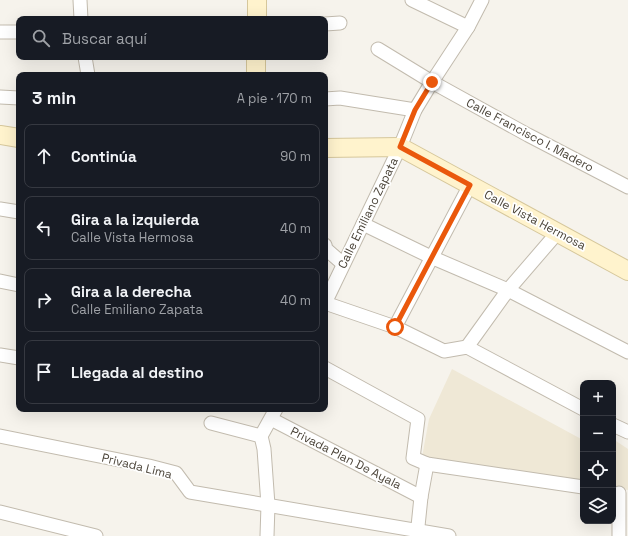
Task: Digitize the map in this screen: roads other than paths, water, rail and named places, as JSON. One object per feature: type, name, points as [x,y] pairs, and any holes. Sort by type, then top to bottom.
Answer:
[{"type":"street","points":[[80,0],[81,16]]},
{"type":"street","points":[[256,0],[257,16]]},
{"type":"street","points":[[412,0],[468,27]]},
{"type":"street","name":"Calle Emiliano Zapata","points":[[328,296],[400,147],[415,110],[468,27],[482,0]]},
{"type":"street","points":[[328,24],[340,23]]},
{"type":"street","points":[[0,32],[16,32]]},
{"type":"street","name":"Calle Francisco I. Madero","points":[[378,49],[432,82],[528,135],[628,187]]},
{"type":"street","points":[[86,60],[88,72]]},
{"type":"street","points":[[256,60],[256,72]]},
{"type":"street","points":[[0,97],[16,98]]},
{"type":"street","points":[[328,99],[340,98],[415,110]]},
{"type":"street","points":[[0,135],[16,138]]},
{"type":"street","points":[[328,148],[400,147]]},
{"type":"street","name":"Calle Vista Hermosa","points":[[400,147],[628,271]]},
{"type":"street","points":[[395,327],[470,185]]},
{"type":"street","points":[[0,209],[16,212]]},
{"type":"street","points":[[363,224],[431,257],[508,290],[628,352]]},
{"type":"street","points":[[467,347],[508,290],[558,232]]},
{"type":"street","points":[[328,252],[343,264]]},
{"type":"street","points":[[0,282],[16,285]]},
{"type":"street","points":[[328,304],[395,327],[444,351],[467,347],[580,407]]},
{"type":"street","points":[[0,355],[16,358]]},
{"type":"street","points":[[328,370],[418,419],[413,458],[427,464],[580,487]]},
{"type":"street","points":[[268,536],[268,505],[264,449],[261,436],[274,414]]},
{"type":"street","name":"Privada Plan De Ayala","points":[[274,414],[421,497]]},
{"type":"street","points":[[211,423],[261,436]]},
{"type":"street","points":[[616,426],[628,432]]},
{"type":"street","name":"Privada Lima","points":[[0,436],[176,473],[190,492],[268,505],[418,534],[449,536]]},
{"type":"street","points":[[418,534],[421,497],[427,464]]},
{"type":"street","points":[[619,536],[620,493]]},
{"type":"street","points":[[0,512],[96,536]]}]
